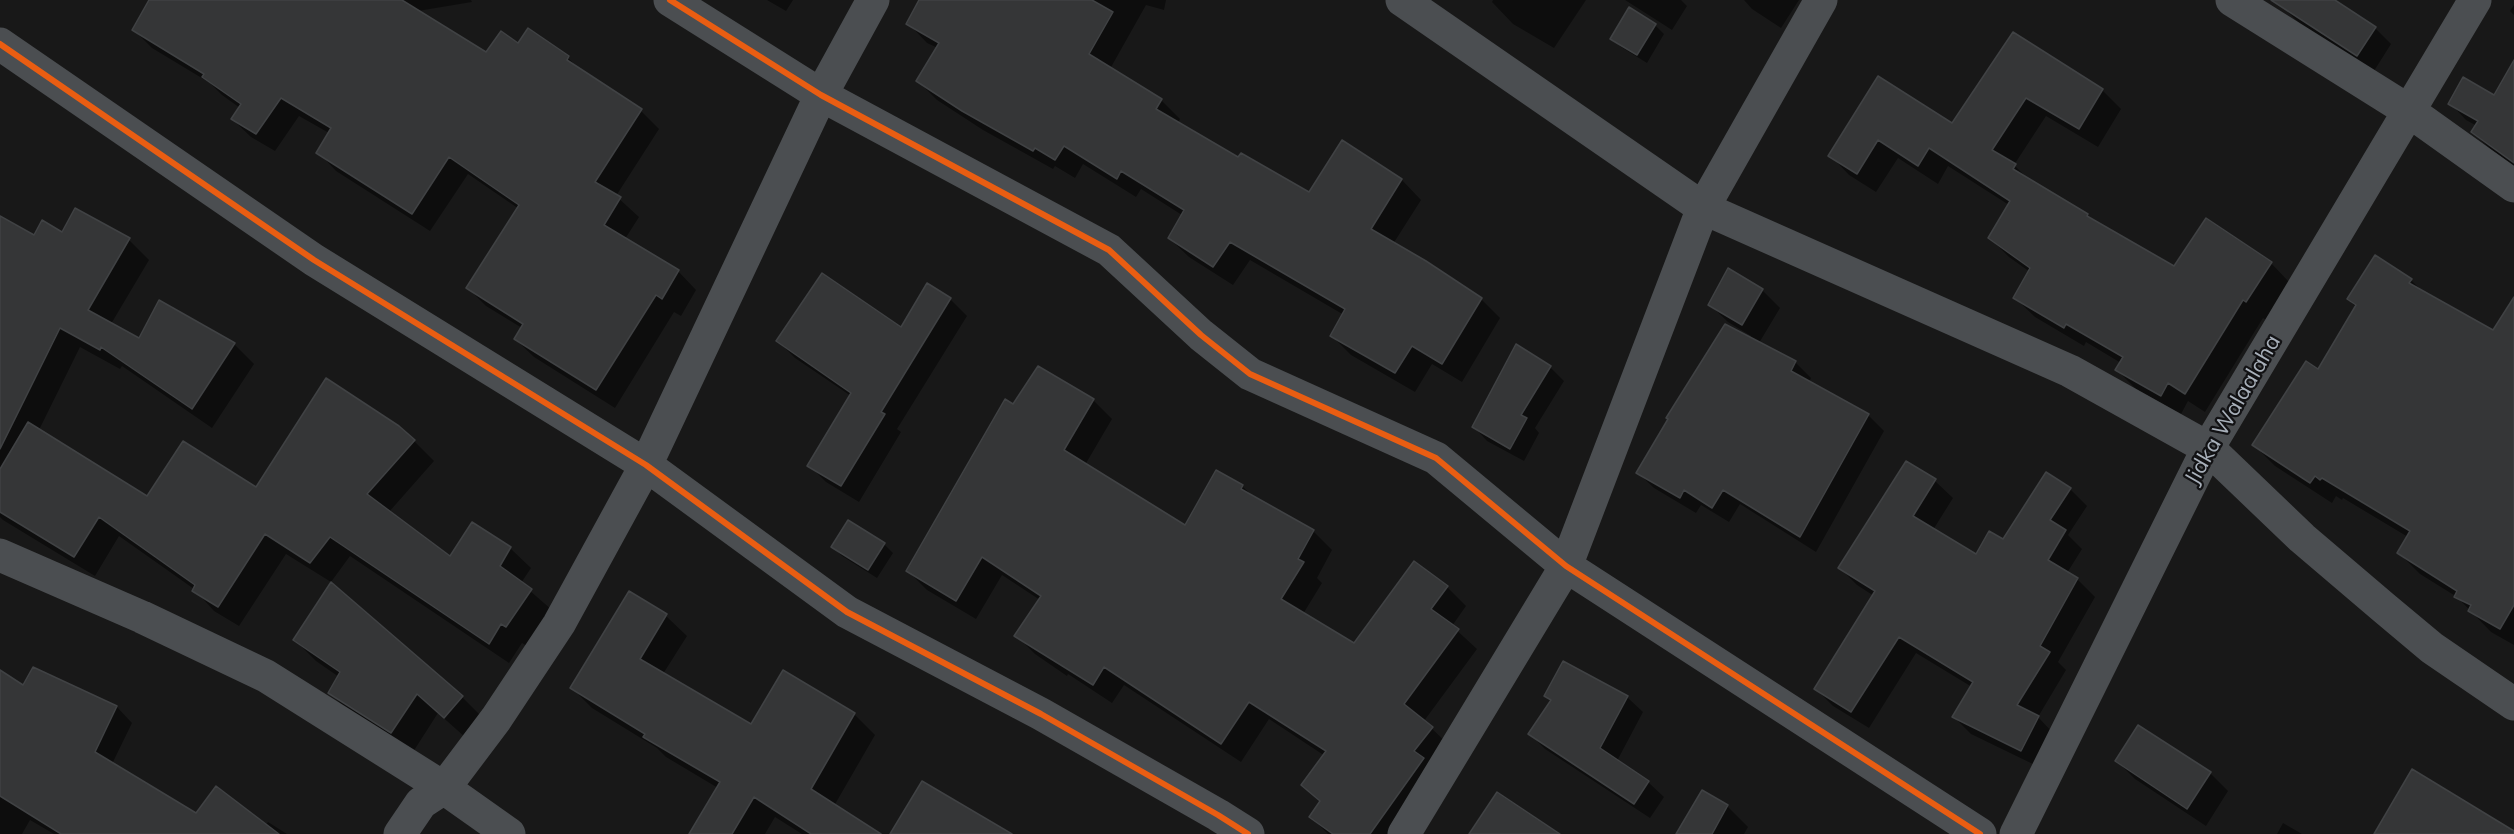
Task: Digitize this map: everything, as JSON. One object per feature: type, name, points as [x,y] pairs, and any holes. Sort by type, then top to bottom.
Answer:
[{"type":"street","points":[[670,0],[821,95],[1108,250],[1201,335],[1250,374],[1436,458],[1566,566],[1980,834]]},
{"type":"street","points":[[400,834],[421,803],[444,788],[496,719],[559,624],[646,465],[821,95],[873,0]]},
{"type":"street","points":[[1401,0],[1703,208],[2070,371],[2208,448],[2302,538],[2365,592],[2432,648],[2514,704]]},
{"type":"street","points":[[1404,834],[1566,566],[1703,208],[1821,0]]},
{"type":"street","points":[[2232,0],[2409,111],[2514,186]]},
{"type":"street","name":"Jidka Walaalaha","points":[[2016,834],[2208,448],[2475,0]]},
{"type":"street","points":[[0,44],[314,260],[646,465],[847,612],[1041,714],[1248,834]]},
{"type":"street","points":[[1,558],[142,617],[266,676],[444,788],[509,834]]},
{"type":"building","points":[[149,0],[402,0],[486,52],[501,31],[518,43],[528,28],[569,56],[567,60],[642,109],[595,182],[621,197],[604,225],[679,270],[662,299],[656,295],[596,390],[514,339],[523,324],[466,288],[519,205],[449,157],[412,214],[316,153],[331,128],[281,98],[256,134],[231,119],[241,104],[202,77],[204,74],[132,30]]},
{"type":"building","points":[[919,0],[1092,0],[1113,12],[1089,54],[1162,99],[1156,109],[1238,157],[1241,153],[1309,192],[1342,140],[1402,179],[1371,229],[1426,261],[1482,298],[1442,364],[1412,346],[1395,373],[1330,336],[1345,309],[1230,242],[1213,267],[1168,238],[1184,210],[1121,171],[1117,179],[1064,146],[1055,160],[1035,148],[1033,151],[962,111],[916,81],[939,43],[906,24]]},
{"type":"building","points":[[2271,0],[2335,0],[2376,27],[2357,56]]},
{"type":"building","points":[[1629,7],[1656,24],[1637,55],[1610,39]]},
{"type":"building","points":[[2013,32],[2103,89],[2079,129],[2026,98],[1992,150],[2016,164],[2013,169],[2088,214],[2087,216],[2174,266],[2206,218],[2272,262],[2246,302],[2243,300],[2185,394],[2168,383],[2161,396],[2115,370],[2123,357],[2066,324],[2064,328],[2013,298],[2030,268],[1988,238],[2010,201],[1929,148],[1918,166],[1878,140],[1857,174],[1828,156],[1878,76],[1952,123]]},
{"type":"building","points":[[2514,60],[2514,163],[2471,132],[2478,121],[2448,104],[2463,77],[2494,95]]},
{"type":"building","points":[[75,208],[130,238],[88,310],[139,338],[159,300],[235,343],[192,409],[101,347],[100,350],[60,328],[0,449],[0,216],[34,235],[42,220],[62,232]]},
{"type":"building","points":[[2375,255],[2412,279],[2409,283],[2493,330],[2514,297],[2514,605],[2500,629],[2468,611],[2471,605],[2454,597],[2457,591],[2397,553],[2410,531],[2322,478],[2320,480],[2315,476],[2310,483],[2252,445],[2306,361],[2318,369],[2356,305],[2347,299]]},
{"type":"building","points":[[1728,268],[1763,289],[1742,325],[1708,305]]},
{"type":"building","points":[[822,273],[901,327],[927,283],[951,298],[881,412],[885,414],[841,486],[807,466],[851,393],[776,341]]},
{"type":"building","points":[[1725,324],[1796,361],[1791,371],[1869,414],[1800,537],[1723,490],[1712,508],[1684,490],[1680,498],[1636,473],[1668,419],[1666,418]]},
{"type":"building","points":[[1516,344],[1551,366],[1521,415],[1527,418],[1510,449],[1472,427]]},
{"type":"building","points":[[1038,366],[1094,399],[1064,450],[1185,525],[1216,470],[1243,485],[1241,489],[1314,530],[1298,559],[1304,562],[1281,599],[1354,643],[1414,561],[1448,586],[1431,609],[1459,629],[1404,704],[1433,727],[1414,751],[1424,758],[1370,834],[1333,834],[1309,817],[1320,801],[1301,785],[1326,751],[1249,702],[1221,744],[1104,667],[1093,685],[1014,636],[1041,596],[982,557],[956,601],[906,571],[1005,399],[1013,404]]},
{"type":"building","points":[[326,378],[399,426],[415,440],[367,494],[450,556],[472,522],[511,547],[500,566],[532,589],[506,627],[501,624],[489,644],[330,537],[310,563],[265,534],[218,607],[192,591],[195,585],[99,517],[74,557],[0,512],[0,469],[28,422],[147,496],[183,441],[256,487]]},
{"type":"building","points":[[1906,461],[1936,479],[1913,516],[1976,554],[1989,531],[2003,539],[2046,472],[2071,488],[2050,520],[2066,530],[2048,560],[2078,578],[2040,646],[2050,652],[2017,705],[2039,716],[2021,751],[1952,717],[1973,682],[1899,637],[1851,712],[1814,689],[1875,591],[1838,568]]},
{"type":"building","points":[[848,520],[885,543],[868,570],[831,547]]},
{"type":"building","points":[[331,582],[463,696],[444,718],[417,694],[391,733],[328,693],[340,672],[293,640]]},
{"type":"building","points":[[629,591],[667,614],[640,659],[751,724],[783,670],[855,713],[811,789],[881,834],[811,834],[754,797],[732,834],[689,834],[720,782],[643,737],[645,734],[570,688]]},
{"type":"building","points":[[1563,661],[1628,696],[1600,748],[1649,781],[1634,804],[1528,734],[1551,700],[1544,696]]},
{"type":"building","points":[[33,667],[117,706],[95,752],[196,813],[216,786],[279,834],[61,834],[0,796],[0,670],[23,685]]},
{"type":"building","points":[[2138,725],[2211,772],[2187,809],[2115,761]]},
{"type":"building","points":[[2412,769],[2514,831],[2514,834],[2374,834]]},
{"type":"building","points":[[922,781],[1012,834],[890,834]]},
{"type":"building","points":[[1702,790],[1728,805],[1712,834],[1676,834]]},
{"type":"building","points":[[1497,792],[1560,834],[1469,834]]},
{"type":"cycle path","points":[[670,0],[821,95],[1109,250],[1201,335],[1250,374],[1436,458],[1566,566],[1980,834]]},
{"type":"cycle path","points":[[0,44],[314,260],[646,465],[847,612],[1041,714],[1248,834]]}]
